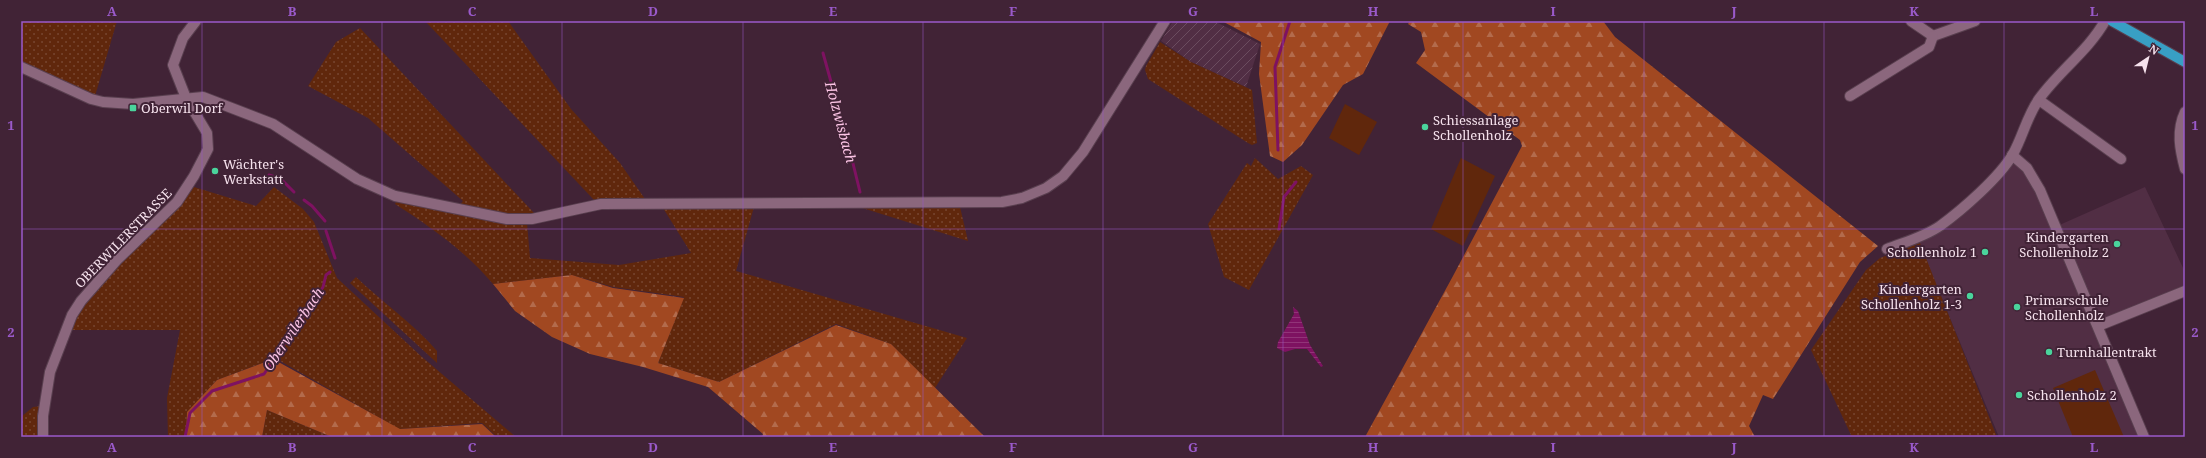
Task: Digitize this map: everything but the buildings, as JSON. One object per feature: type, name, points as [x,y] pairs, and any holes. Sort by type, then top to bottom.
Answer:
[{"type":"main road","points":[[2117,22],[2185,62]]},
{"type":"street","name":"OBERWILERSTRASSE","points":[[43,437],[43,416],[50,372],[72,315],[81,301],[117,260],[176,202],[187,188],[206,152],[208,145],[207,133],[186,98],[174,65],[183,38],[196,21]]},
{"type":"street","points":[[21,66],[91,99],[103,102],[145,103],[203,97],[273,124],[356,179],[395,196],[507,219],[532,219],[600,204],[1002,202],[1022,198],[1046,188],[1063,176],[1083,152],[1132,76],[1165,21]]},
{"type":"street","points":[[1911,21],[1933,36]]},
{"type":"street","points":[[1933,36],[1975,21]]},
{"type":"street","points":[[1887,249],[1917,238],[1939,226],[1980,192],[2012,155],[2027,119],[2039,100],[2056,78],[2097,36],[2105,21]]},
{"type":"street","points":[[1850,96],[1929,47],[1933,36]]},
{"type":"street","points":[[2039,100],[2122,159]]},
{"type":"street","points":[[2185,112],[2179,133],[2180,151],[2185,169]]},
{"type":"street","points":[[2012,155],[2027,168],[2040,190],[2144,437]]},
{"type":"street","points":[[2098,326],[2185,291]]},
{"type":"shaded area","points":[[21,21],[117,21],[95,96],[21,63]]},
{"type":"shaded area","points":[[425,21],[508,21],[571,109],[620,163],[645,199],[595,201]]},
{"type":"shaded area","points":[[1173,21],[1214,21],[1260,44],[1246,87],[1191,62],[1161,41]]},
{"type":"shaded area","points":[[360,28],[535,214],[506,215],[459,206],[463,201],[368,118],[308,86],[336,42]]},
{"type":"shaded area","points":[[1160,42],[1191,62],[1252,90],[1257,143],[1252,145],[1248,143],[1148,79],[1145,70],[1146,66]]},
{"type":"shaded area","points":[[1345,104],[1377,122],[1359,155],[1329,138]]},
{"type":"shaded area","name":"Primarschule Schollenholz","points":[[2012,155],[2027,168],[2055,227],[2145,187],[2185,272],[2185,291],[2098,326],[2144,437],[1999,437],[1917,238],[1939,226]]},
{"type":"shaded area","points":[[1255,158],[1278,179],[1301,166],[1313,175],[1249,290],[1224,277],[1208,224],[1247,163],[1251,166]]},
{"type":"shaded area","points":[[1461,158],[1495,176],[1463,246],[1431,229]]},
{"type":"shaded area","points":[[194,187],[256,206],[274,187],[303,209],[314,222],[337,278],[422,357],[516,437],[497,437],[482,423],[399,429],[275,358],[217,380],[187,412],[186,437],[168,437],[167,398],[180,330],[69,330],[84,303],[138,245],[172,215]]},
{"type":"shaded area","points":[[397,200],[510,223],[511,225],[511,223],[527,223],[530,258],[619,265],[691,253],[663,208],[754,207],[736,271],[967,338],[935,388],[891,344],[836,324],[719,382],[658,363],[684,297],[613,287],[572,275],[493,284],[471,261],[447,240],[395,204]]},
{"type":"shaded area","points":[[856,206],[960,207],[968,241]]},
{"type":"shaded area","points":[[1920,243],[1997,437],[1852,437],[1811,350],[1866,270],[1880,258]]},
{"type":"shaded area","points":[[356,277],[428,341],[437,351],[437,363],[350,283]]},
{"type":"shaded area","points":[[1293,307],[1298,311],[1310,345],[1323,366],[1321,367],[1307,349],[1295,349],[1285,352],[1277,348],[1278,342],[1294,314]]},
{"type":"shaded area","points":[[2095,370],[2124,437],[2073,437],[2053,388]]},
{"type":"shaded area","points":[[41,406],[38,437],[21,437],[21,417],[33,407]]},
{"type":"shaded area","points":[[267,410],[332,437],[262,437]]},
{"type":"green space","points":[[1222,21],[1390,21],[1363,74],[1343,85],[1302,145],[1283,162],[1270,156],[1259,74],[1261,42]]},
{"type":"green space","points":[[1410,21],[1603,21],[1615,37],[1878,246],[1860,262],[1773,399],[1763,395],[1749,426],[1755,437],[1365,437],[1522,146],[1520,140],[1416,63],[1425,50],[1421,32],[1408,24]]},
{"type":"green space","points":[[572,275],[613,288],[684,298],[658,363],[719,382],[836,325],[891,344],[985,437],[762,437],[763,434],[708,387],[643,367],[590,354],[552,337],[515,311],[493,284]]},
{"type":"green space","points":[[273,359],[400,429],[482,424],[496,437],[332,437],[267,410],[262,437],[186,437],[187,412],[217,380]]},
{"type":"waterway","points":[[1278,150],[1275,67],[1290,21]]},
{"type":"waterway","name":"Holzwisbach","points":[[823,53],[860,192]]},
{"type":"waterway","name":"Oberwilerbach","points":[[269,175],[281,179],[294,192]]},
{"type":"waterway","points":[[1279,229],[1284,197],[1296,182]]},
{"type":"waterway","name":"Oberwilerbach","points":[[304,200],[312,206],[325,221]]},
{"type":"waterway","name":"Oberwilerbach","points":[[326,231],[335,258]]},
{"type":"waterway","name":"Oberwilerbach","points":[[185,437],[190,413],[212,391],[264,374],[323,287],[326,275],[330,272]]},
{"type":"place","name":"Oberwil Dorf","points":[[133,108]]},
{"type":"place","name":"Schiessanlage Schollenholz","points":[[1425,127]]},
{"type":"place","name":"Wächter's Werkstatt","points":[[215,171]]},
{"type":"place","name":"Kindergarten Schollenholz 2","points":[[2117,244]]},
{"type":"place","name":"Schollenholz 1","points":[[1985,252]]},
{"type":"place","name":"Kindergarten Schollenholz 1-3","points":[[1970,296]]},
{"type":"place","name":"Primarschule Schollenholz","points":[[2017,307]]},
{"type":"place","name":"Turnhallentrakt","points":[[2049,352]]},
{"type":"place","name":"Schollenholz 2","points":[[2019,395]]}]
